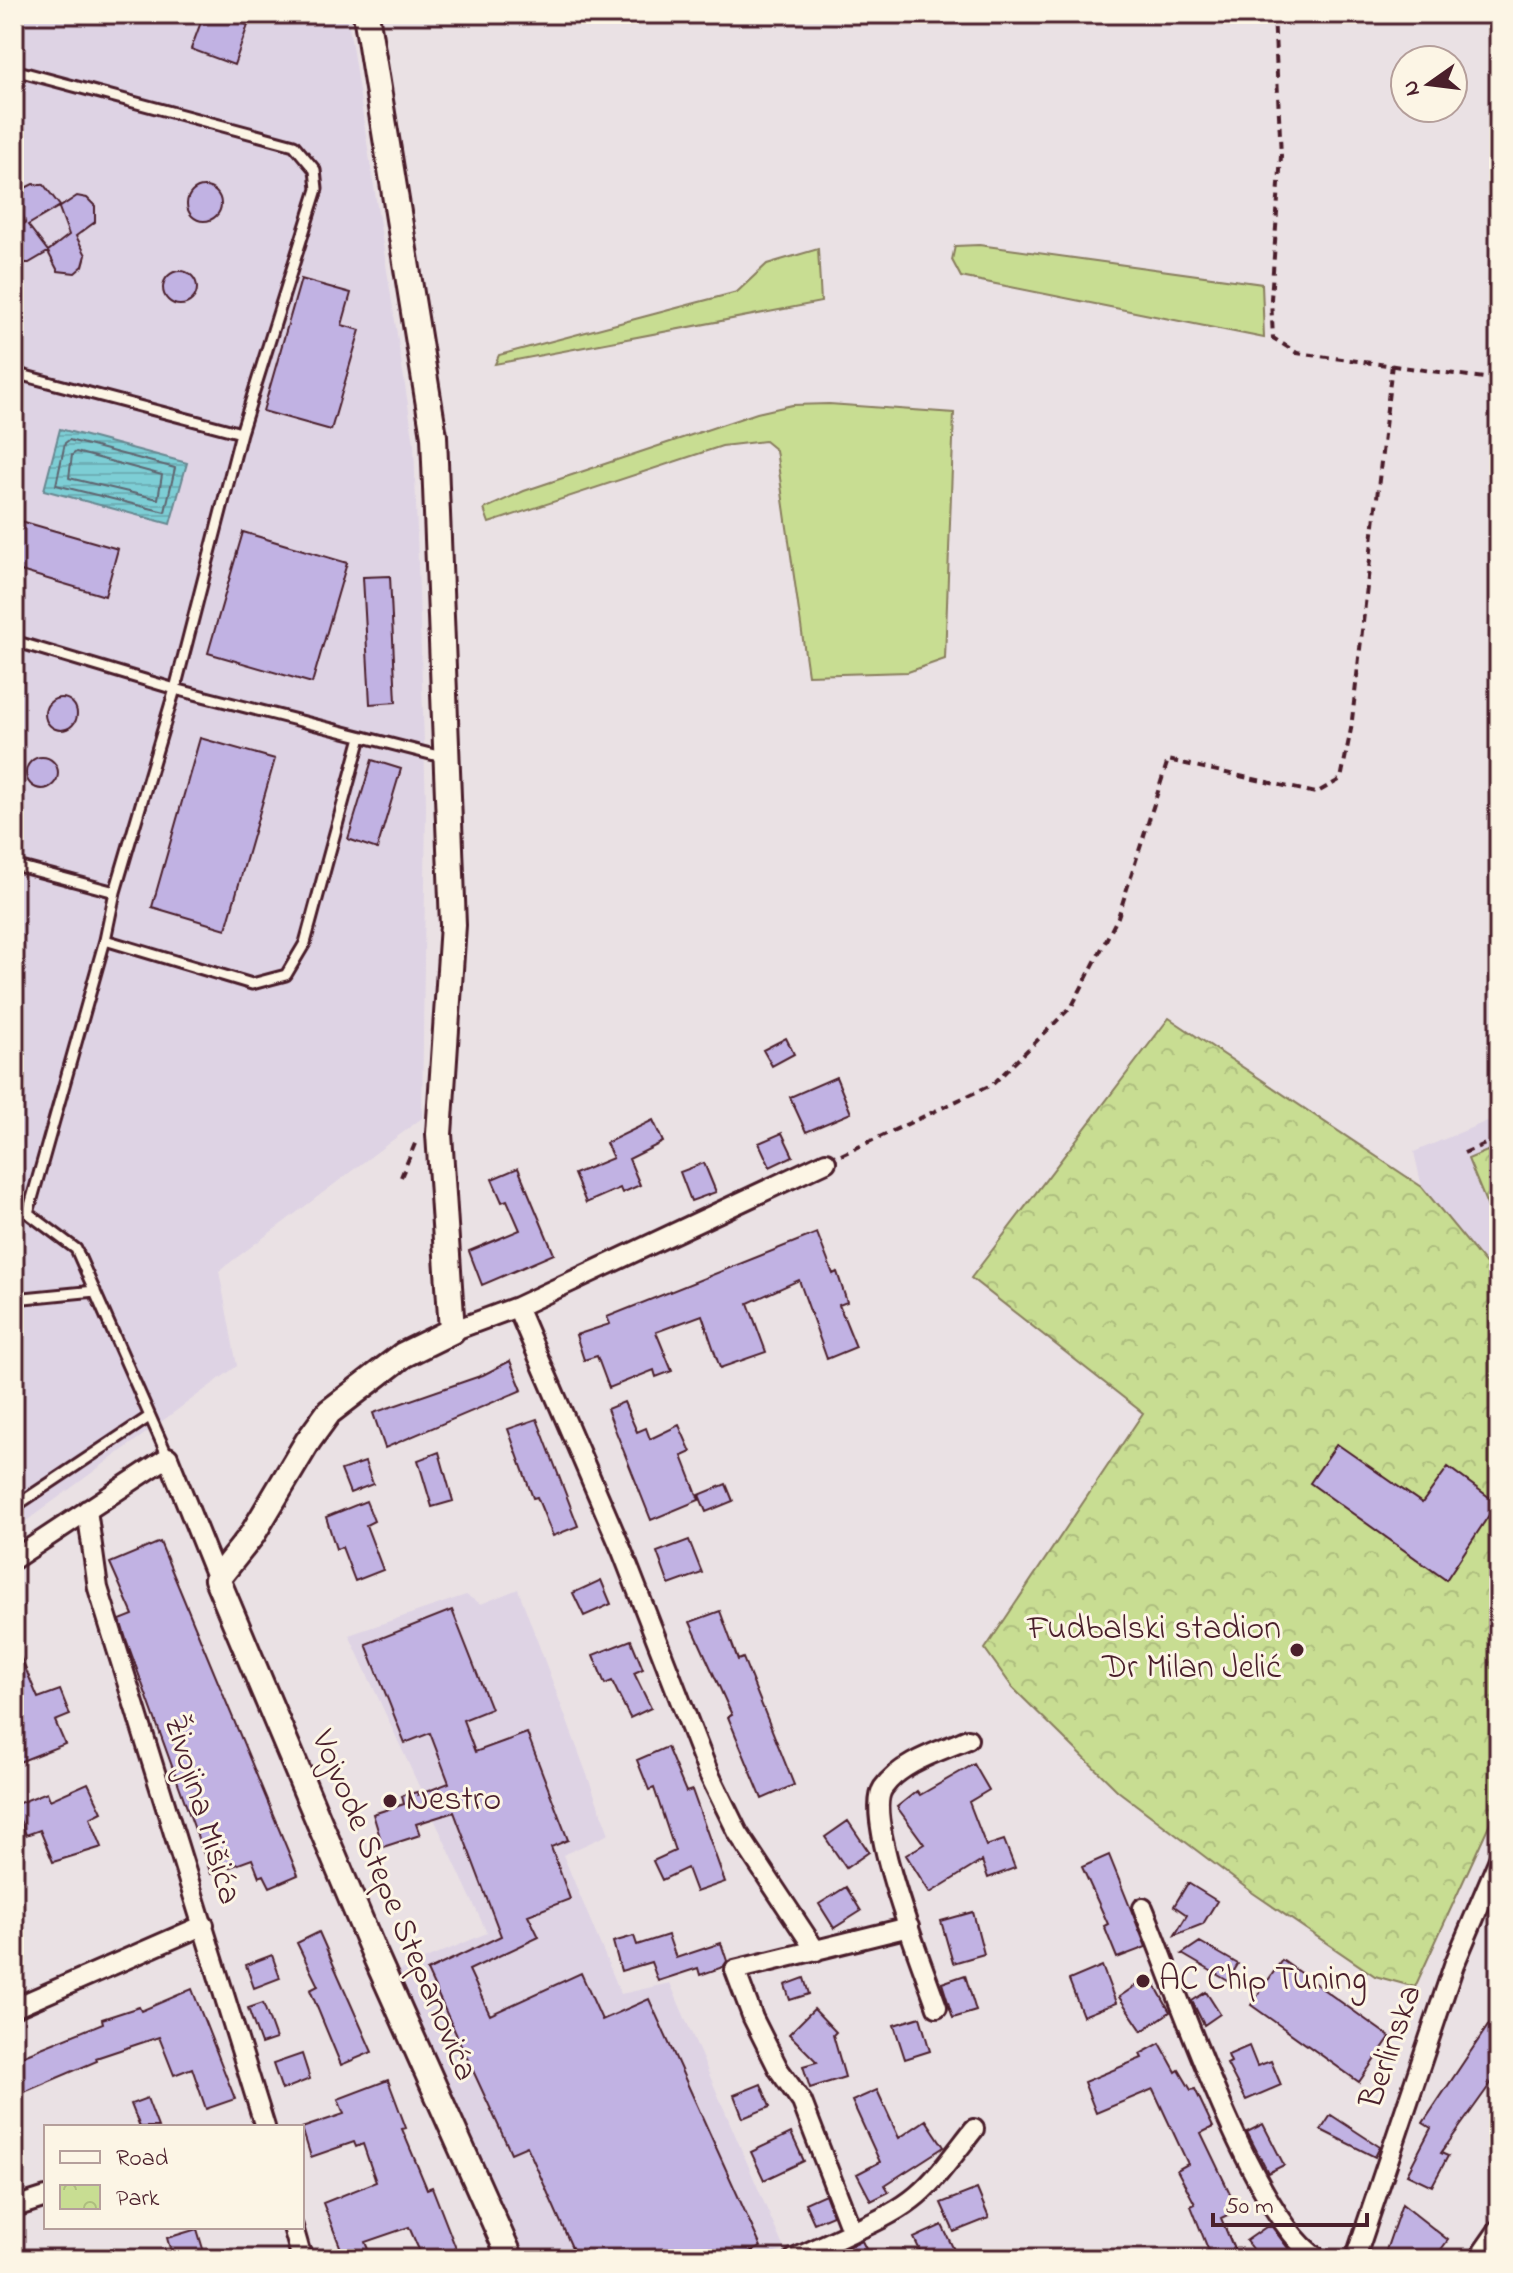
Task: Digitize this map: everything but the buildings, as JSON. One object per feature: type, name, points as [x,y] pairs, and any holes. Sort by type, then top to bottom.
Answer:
[{"type":"street","points":[[366,14],[434,436],[453,925],[439,1134],[452,1331]]},
{"type":"street","points":[[14,1559],[168,1457],[217,1579],[252,1535],[329,1412],[403,1355],[452,1331],[517,1307],[826,1162]]},
{"type":"street","points":[[517,1307],[622,1551],[708,1772],[738,1833],[816,1951]]},
{"type":"street","name":"Živojina Mišića","points":[[87,1510],[98,1588],[204,1925],[262,2125]]},
{"type":"street","name":"Vojvode Stepe Stepanovića","points":[[217,1579],[375,1955],[511,2259]]},
{"type":"street","points":[[937,2007],[880,1831],[878,1798],[884,1786],[908,1765],[968,1739]]},
{"type":"street","name":"Berlinska","points":[[1355,2259],[1454,1965],[1497,1874]]},
{"type":"street","points":[[1143,1908],[1175,1996],[1261,2186],[1280,2219],[1308,2253],[1319,2259]]},
{"type":"street","points":[[14,2008],[204,1925]]},
{"type":"street","points":[[852,2232],[802,2102],[779,2070],[753,2018],[735,1970],[909,1927]]},
{"type":"street","points":[[794,2259],[906,2207],[924,2193],[974,2129]]},
{"type":"street","points":[[18,2206],[44,2198]]},
{"type":"street","points":[[294,2229],[302,2259]]},
{"type":"street","points":[[1478,2259],[1499,2229]]},
{"type":"lane","points":[[14,70],[294,145],[315,170],[317,189],[241,433],[175,689],[115,892],[105,940],[28,1213]]},
{"type":"lane","points":[[14,373],[241,433]]},
{"type":"lane","points":[[14,641],[175,689],[446,758]]},
{"type":"lane","points":[[105,940],[252,984],[286,975],[305,943],[361,737]]},
{"type":"lane","points":[[14,865],[115,892]]},
{"type":"lane","points":[[14,1210],[28,1213],[76,1249],[168,1457]]},
{"type":"lane","points":[[14,1299],[95,1291]]},
{"type":"lane","points":[[14,1507],[149,1417]]},
{"type":"path","points":[[1274,14],[1281,156],[1271,299],[1273,338],[1297,353],[1499,380]]},
{"type":"path","points":[[826,1162],[993,1084],[1072,1006],[1118,917],[1168,760],[1316,793],[1341,779],[1351,729],[1392,364]]},
{"type":"path","points":[[1464,1153],[1499,1138]]},
{"type":"shaded area","points":[[14,14],[347,14],[414,443],[426,804],[422,1118],[219,1271],[237,1366],[14,1530]]},
{"type":"shaded area","points":[[1499,1116],[1499,1270],[1487,1266],[1422,1187],[1414,1152]]},
{"type":"shaded area","points":[[518,1589],[609,1834],[563,1855],[621,1994],[670,1983],[784,2249],[763,2259],[521,2259],[398,1971],[487,1933],[349,1635],[466,1595],[481,1604]]},
{"type":"green space","points":[[979,245],[1262,284],[1264,338],[961,277],[952,260],[955,246]]},
{"type":"green space","points":[[818,249],[821,302],[495,364],[499,355],[737,292],[767,264]]},
{"type":"green space","points":[[829,404],[954,413],[945,659],[908,672],[808,675],[776,450],[765,441],[722,446],[489,523],[484,509],[524,491],[757,413],[792,405]]},
{"type":"green space","points":[[1169,1018],[1422,1187],[1487,1266],[1499,1270],[1499,1803],[1415,1987],[1375,1976],[1253,1893],[1118,1791],[1013,1688],[985,1649],[1143,1413],[971,1278]]},
{"type":"green space","points":[[1499,1146],[1499,1234],[1468,1159]]},
{"type":"water","points":[[60,429],[187,463],[170,524],[44,490]]},
{"type":"place","name":"Fudbalski stadion Dr Milan Jelić","points":[[1297,1650]]},
{"type":"place","name":"Nestro","points":[[390,1801]]},
{"type":"place","name":"AC Chip Tuning","points":[[1143,1981]]}]
